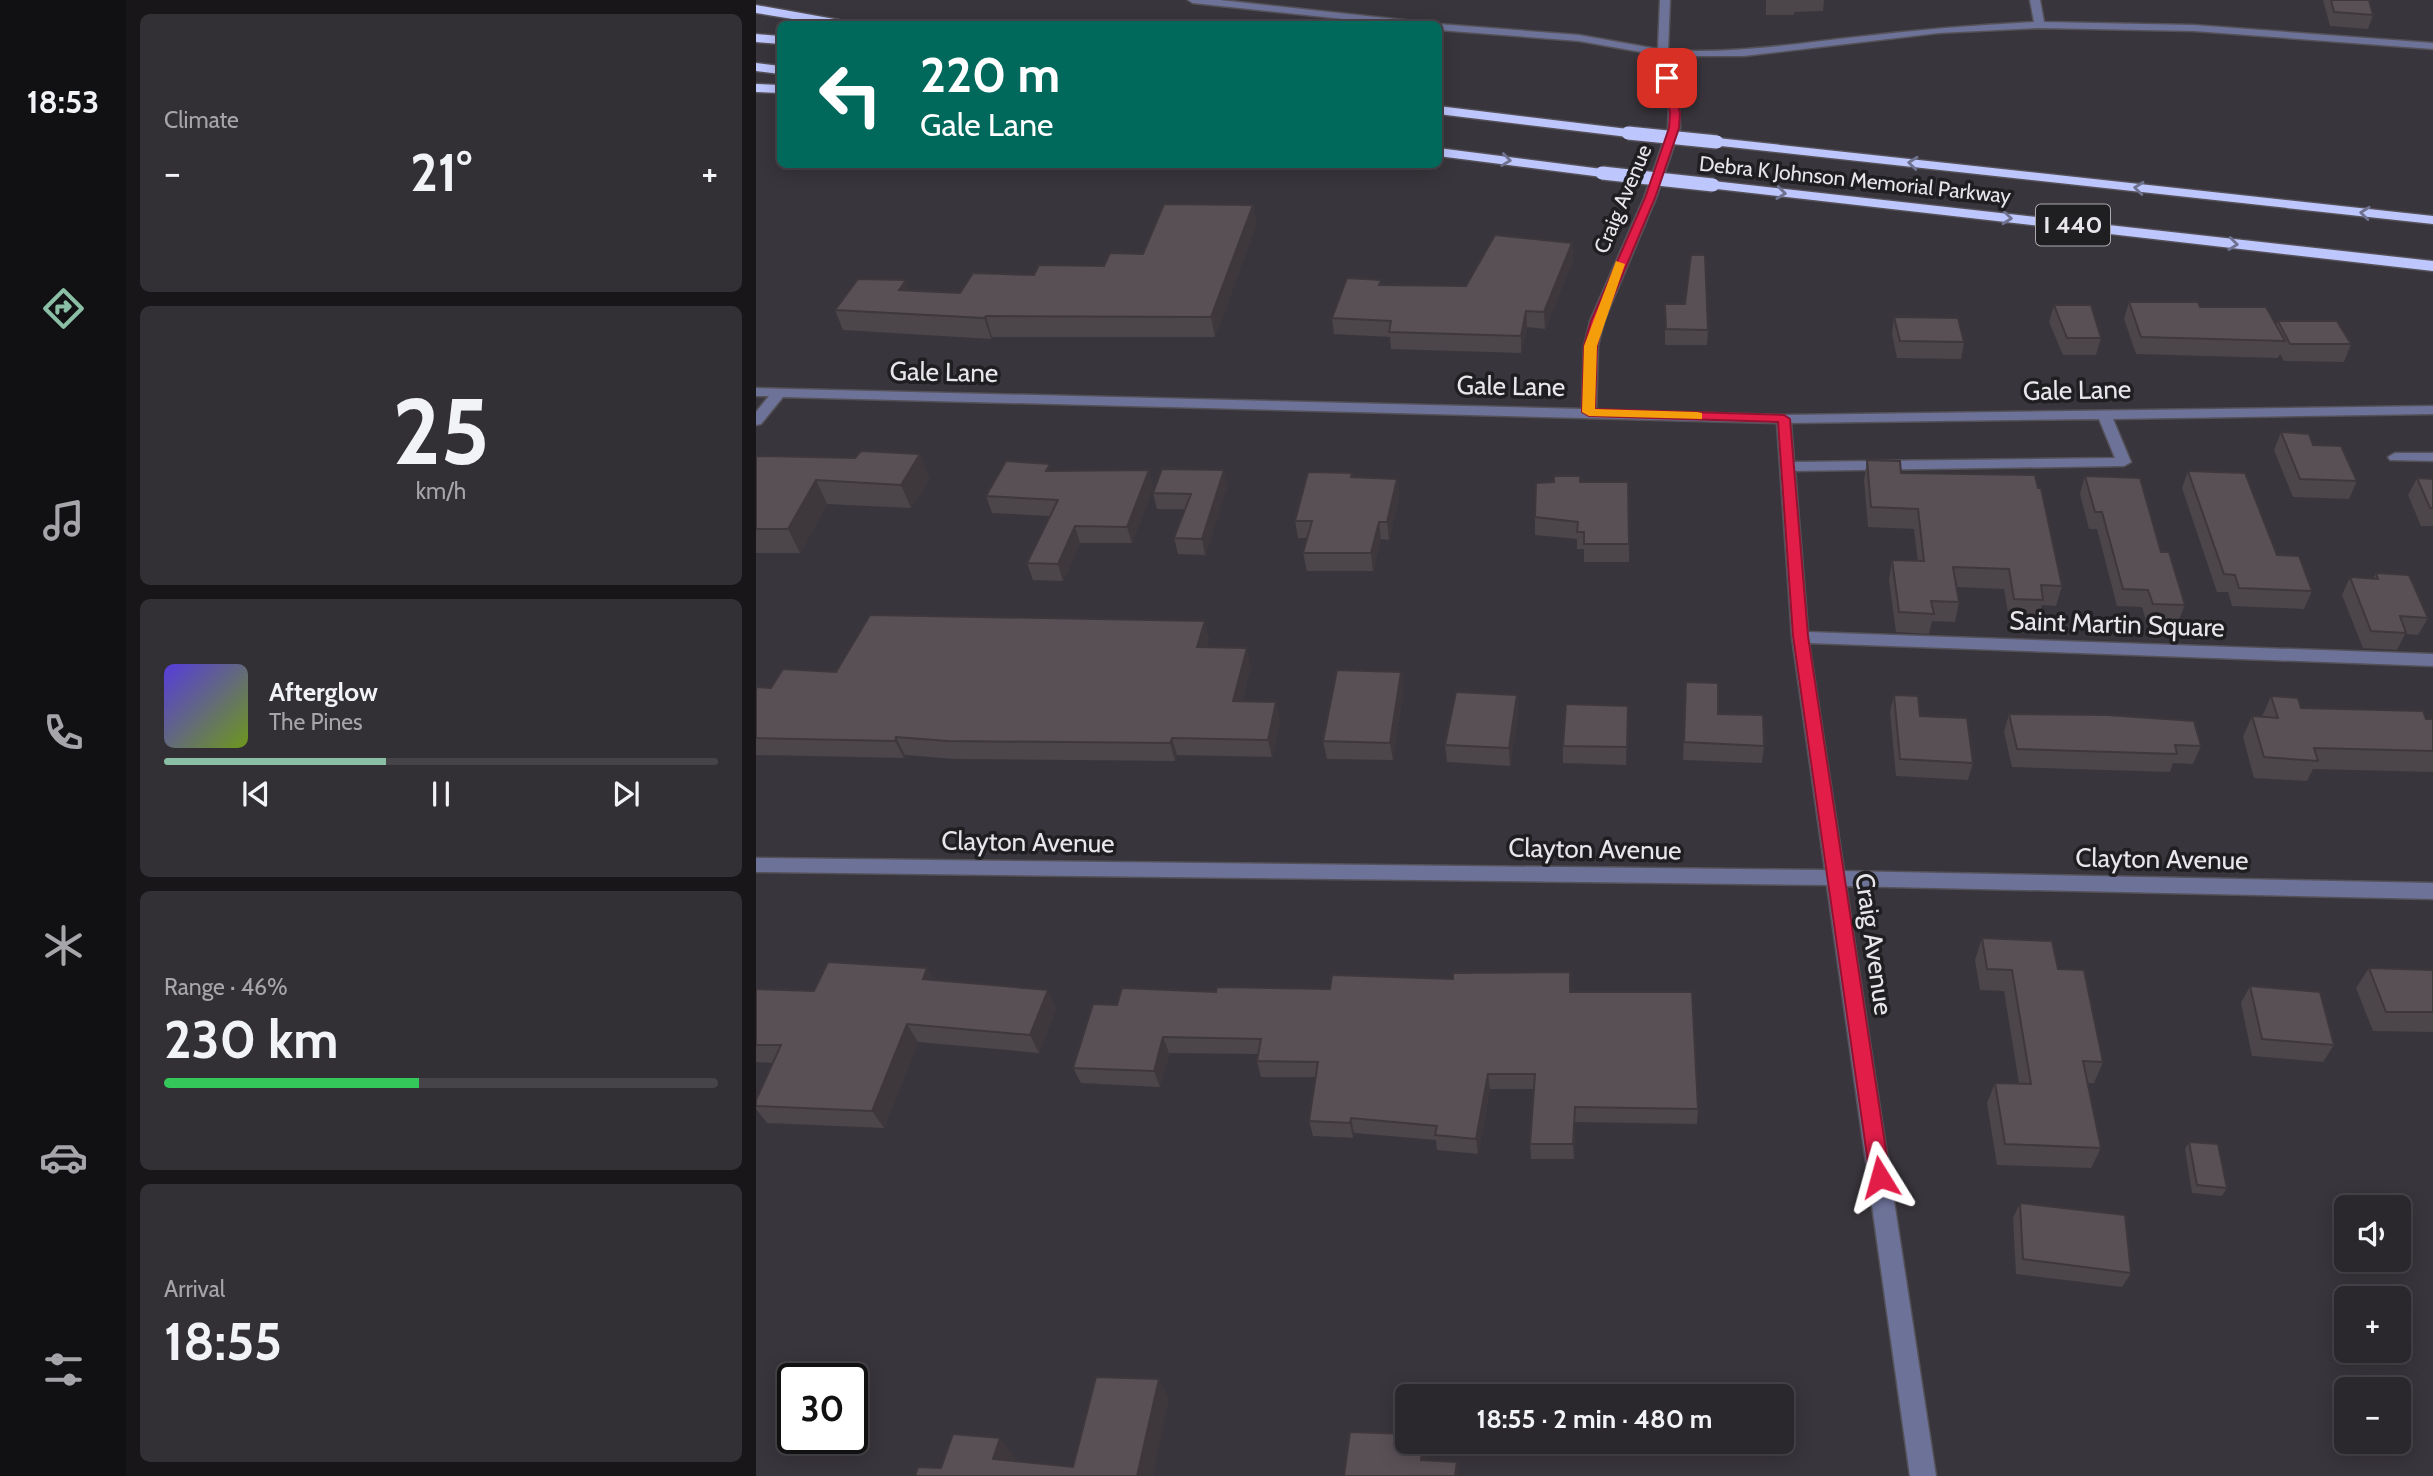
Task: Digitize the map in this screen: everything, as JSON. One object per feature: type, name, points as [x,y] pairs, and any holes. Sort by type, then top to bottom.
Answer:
[{"type":"highway","points":[[756,9],[824,21]]},
{"type":"highway","points":[[756,38],[777,40]]},
{"type":"highway","points":[[756,67],[777,69]]},
{"type":"highway","points":[[756,88],[777,89]]},
{"type":"highway","name":"Debra K Johnson Memorial Parkway","points":[[1442,109],[1628,133],[2433,220]]},
{"type":"highway","name":"Debra K Johnson Memorial Parkway","points":[[1442,153],[1602,173],[2433,266]]},
{"type":"street","points":[[1193,0],[1386,21]]},
{"type":"street","name":"Craig Avenue","points":[[1589,412],[1591,346],[1597,321],[1650,198],[1674,128],[1674,105],[1663,53],[1665,0]]},
{"type":"street","points":[[2035,0],[2039,25]]},
{"type":"street","points":[[1442,27],[1579,38],[1663,53],[1729,54],[1926,31],[2039,25],[2194,28],[2433,46]]},
{"type":"street","name":"Gale Lane","points":[[756,392],[1784,419],[2433,410]]},
{"type":"street","points":[[756,421],[780,393]]},
{"type":"street","points":[[1787,467],[2124,462],[2105,414]]},
{"type":"street","name":"Craig Avenue","points":[[1784,419],[1800,636],[1838,878],[1923,1476]]},
{"type":"street","points":[[2395,457],[2433,457]]},
{"type":"street","name":"Saint Martin Square","points":[[1800,636],[2433,660]]},
{"type":"street","name":"Clayton Avenue","points":[[756,866],[1838,878],[2433,891]]},
{"type":"building","points":[[2331,0],[2369,0],[2373,15],[2334,12]]},
{"type":"building","points":[[1164,204],[1253,205],[1211,317],[984,318],[835,310],[858,279],[906,280],[899,290],[960,293],[973,273],[1034,275],[1039,265],[1104,266],[1110,253],[1143,254]]},
{"type":"building","points":[[1495,235],[1572,243],[1544,312],[1526,311],[1521,336],[1389,332],[1391,321],[1332,318],[1347,278],[1381,280],[1379,285],[1466,286]]},
{"type":"building","points":[[1691,255],[1705,255],[1708,330],[1666,329],[1665,304],[1685,304]]},
{"type":"building","points":[[2129,302],[2198,302],[2200,307],[2266,307],[2285,341],[2141,337]]},
{"type":"building","points":[[2054,305],[2091,305],[2101,338],[2067,338]]},
{"type":"building","points":[[1894,317],[1958,318],[1964,342],[1900,341]]},
{"type":"building","points":[[2278,321],[2337,321],[2351,344],[2290,344]]},
{"type":"building","points":[[2281,432],[2309,434],[2313,445],[2341,446],[2357,481],[2300,479]]},
{"type":"building","points":[[861,451],[920,454],[901,485],[816,480],[788,529],[756,529],[756,456],[855,458]]},
{"type":"building","points":[[1867,460],[1900,461],[1901,473],[2035,475],[2038,488],[2041,488],[2062,586],[2041,585],[2043,600],[2014,599],[2009,569],[1953,567],[1959,602],[1931,601],[1934,614],[1899,612],[1892,560],[1924,561],[1918,509],[1871,507]]},
{"type":"building","points":[[1006,461],[1050,464],[1046,471],[1149,470],[1127,527],[1075,526],[1058,564],[1027,563],[1058,500],[986,496]]},
{"type":"building","points":[[1162,469],[1224,470],[1202,539],[1174,538],[1191,494],[1153,493]]},
{"type":"building","points":[[2188,471],[2245,473],[2277,555],[2299,556],[2312,591],[2239,588],[2235,575],[2224,574]]},
{"type":"building","points":[[1308,472],[1352,473],[1351,477],[1397,479],[1387,522],[1379,522],[1371,553],[1303,553],[1312,521],[1295,521]]},
{"type":"building","points":[[1554,476],[1580,476],[1580,482],[1628,482],[1629,544],[1584,544],[1584,532],[1577,532],[1578,522],[1535,517],[1536,483],[1554,482]]},
{"type":"building","points":[[2085,476],[2140,478],[2161,552],[2169,552],[2185,605],[2153,604],[2148,590],[2123,589],[2102,512],[2095,512]]},
{"type":"building","points":[[2417,478],[2433,479],[2433,508],[2430,508]]},
{"type":"building","points":[[2376,573],[2409,575],[2428,618],[2400,616],[2406,633],[2371,631],[2350,577],[2378,579]]},
{"type":"building","points":[[870,615],[1205,621],[1197,647],[1247,648],[1233,701],[1276,702],[1268,740],[1172,738],[1170,743],[948,741],[896,737],[895,741],[756,738],[756,687],[771,688],[783,669],[836,672]]},
{"type":"building","points":[[1337,670],[1401,672],[1390,743],[1323,741]]},
{"type":"building","points":[[1686,682],[1718,683],[1718,714],[1763,715],[1764,746],[1684,742]]},
{"type":"building","points":[[1456,692],[1517,695],[1509,748],[1445,745]]},
{"type":"building","points":[[1894,695],[1918,696],[1920,716],[1967,718],[1973,763],[1900,759]]},
{"type":"building","points":[[2271,696],[2298,698],[2301,708],[2423,711],[2426,719],[2433,719],[2433,751],[2314,748],[2318,761],[2264,757],[2252,716],[2278,718]]},
{"type":"building","points":[[1566,704],[1628,706],[1627,747],[1563,746]]},
{"type":"building","points":[[2009,714],[2107,715],[2194,721],[2201,746],[2175,745],[2177,754],[2017,749]]},
{"type":"building","points":[[1982,938],[2052,941],[2058,969],[2084,970],[2103,1062],[2083,1061],[2101,1148],[2005,1144],[1995,1083],[2031,1084],[2012,970],[1987,969]]},
{"type":"building","points":[[828,962],[927,968],[923,979],[1048,990],[1030,1035],[907,1024],[872,1111],[756,1106],[756,1100],[781,1045],[756,1045],[756,989],[814,991]]},
{"type":"building","points":[[2369,968],[2433,970],[2433,1012],[2386,1012]]},
{"type":"building","points":[[1570,972],[1570,992],[1692,992],[1698,1109],[1575,1107],[1573,1144],[1530,1144],[1535,1074],[1488,1074],[1476,1139],[1435,1135],[1437,1126],[1351,1118],[1350,1123],[1309,1121],[1318,1062],[1257,1061],[1261,1039],[1163,1037],[1154,1071],[1073,1068],[1093,1004],[1117,1005],[1122,988],[1216,992],[1217,987],[1330,989],[1332,975],[1453,979],[1453,973]]},
{"type":"building","points":[[2250,986],[2320,992],[2334,1045],[2262,1039]]},
{"type":"building","points":[[2189,1142],[2218,1144],[2227,1188],[2197,1185]]},
{"type":"building","points":[[2020,1203],[2125,1215],[2131,1273],[2023,1259]]},
{"type":"building","points":[[1096,1377],[1159,1379],[1137,1476],[915,1476],[918,1467],[941,1468],[953,1434],[1000,1438],[993,1459],[1073,1467]]},
{"type":"building","points":[[1350,1432],[1395,1434],[1395,1454],[1422,1454],[1421,1460],[1457,1462],[1455,1476],[1344,1476]]},
{"type":"slow traffic","points":[[1620,264],[1597,321],[1591,346],[1589,412],[1697,416]]},
{"type":"route","points":[[1667,78],[1674,105],[1674,128],[1650,198],[1597,321],[1591,346],[1589,412],[1784,419],[1800,636],[1838,878],[1880,1177]]}]
